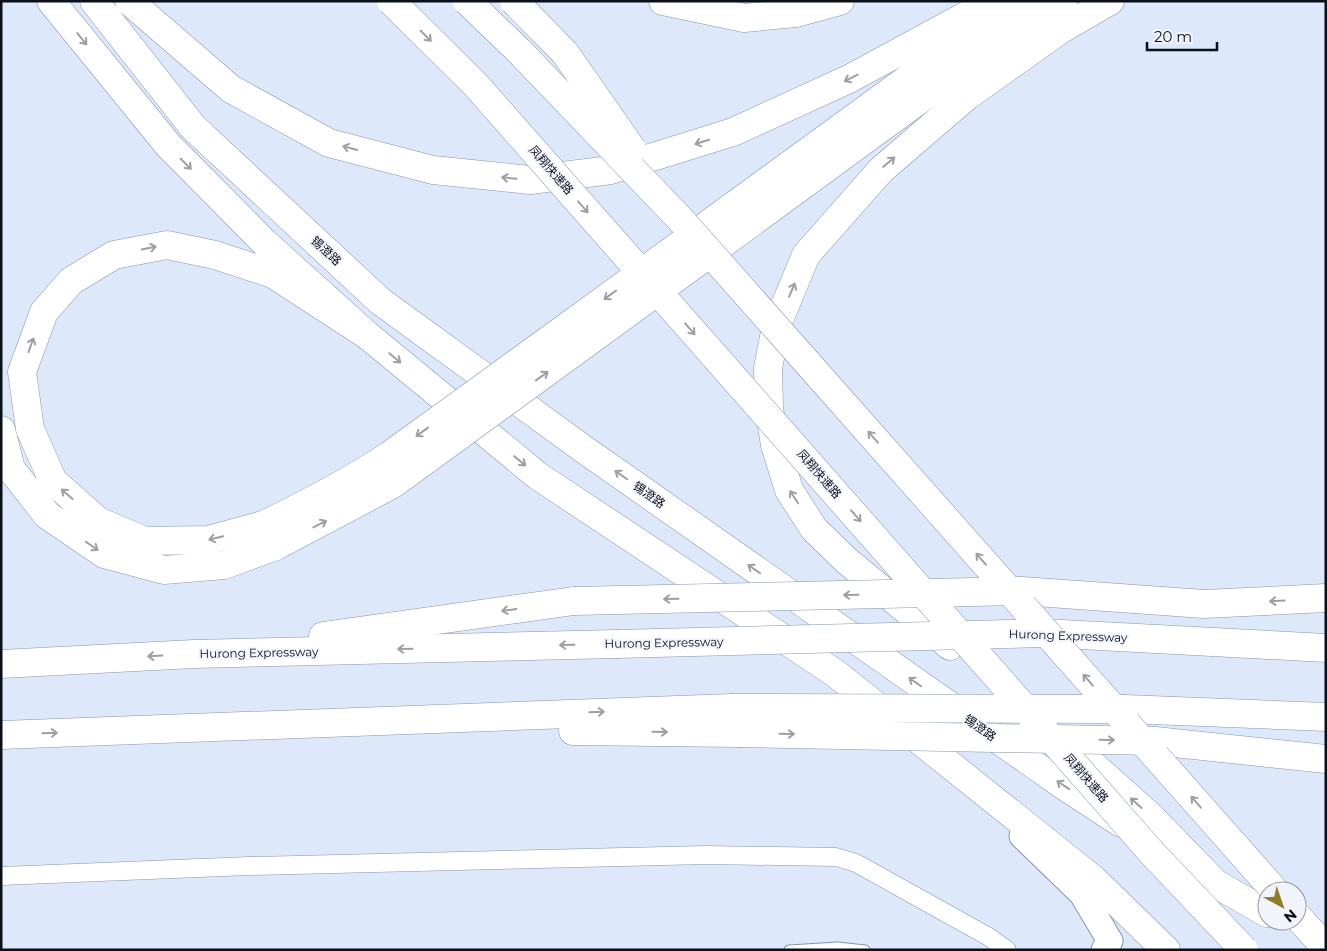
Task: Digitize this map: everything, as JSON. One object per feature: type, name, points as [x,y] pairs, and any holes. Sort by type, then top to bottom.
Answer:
[{"type":"main road","points":[[52,1],[168,146],[265,243],[368,335],[538,476],[834,673],[1093,879],[1166,950]]},
{"type":"main road","name":"锡澄路","points":[[94,1],[193,127],[380,301],[582,448],[1063,785],[1219,887],[1257,908]]},
{"type":"main road","points":[[129,1],[231,89],[329,143],[433,170],[530,180],[611,170],[733,132],[850,79],[894,55],[1001,23],[1063,1]]},
{"type":"main road","name":"凤翔快速路","points":[[391,1],[475,84],[1153,854],[1244,950]]},
{"type":"main road","points":[[467,1],[518,50],[693,238],[1266,881]]},
{"type":"main road","points":[[514,1],[565,53],[693,238]]},
{"type":"main road","points":[[663,1],[744,18],[796,13],[840,1]]},
{"type":"main road","points":[[1,430],[11,469],[47,514],[104,554],[164,570],[224,565],[270,536],[393,484],[693,238],[919,85],[1001,23],[1024,1]]},
{"type":"main road","points":[[1001,23],[1060,30],[1110,1]]},
{"type":"main road","points":[[1001,23],[967,96],[881,170],[806,255],[776,327],[768,368],[769,408],[775,445],[789,490],[814,528],[847,561],[1076,750],[1152,817],[1219,887]]},
{"type":"main road","points":[[270,536],[208,540],[145,541],[98,521],[53,481],[30,429],[22,372],[44,312],[71,281],[114,255],[167,245],[216,255],[273,274],[368,335]]},
{"type":"main road","points":[[194,654],[574,601],[1022,591],[1204,604],[1326,598]]},
{"type":"main road","name":"Hurong Expressway","points":[[1,664],[194,654],[1043,633],[1326,648]]},
{"type":"main road","points":[[1,735],[209,726],[735,720],[1125,709],[1326,717]]},
{"type":"main road","points":[[735,720],[1156,742],[1326,759]]},
{"type":"main road","points":[[953,768],[1082,894],[1108,947]]},
{"type":"main road","points":[[1219,828],[1274,881]]},
{"type":"main road","points":[[1153,854],[1233,950]]},
{"type":"main road","points":[[1307,914],[1326,932]]},
{"type":"main road","points":[[1307,927],[1326,947]]},
{"type":"main road","points":[[1298,931],[1326,947]]},
{"type":"street","points":[[1,876],[249,866],[666,856],[836,857],[856,863],[988,937],[1006,950]]},
{"type":"lane","points":[[789,950],[838,947],[865,950]]}]
